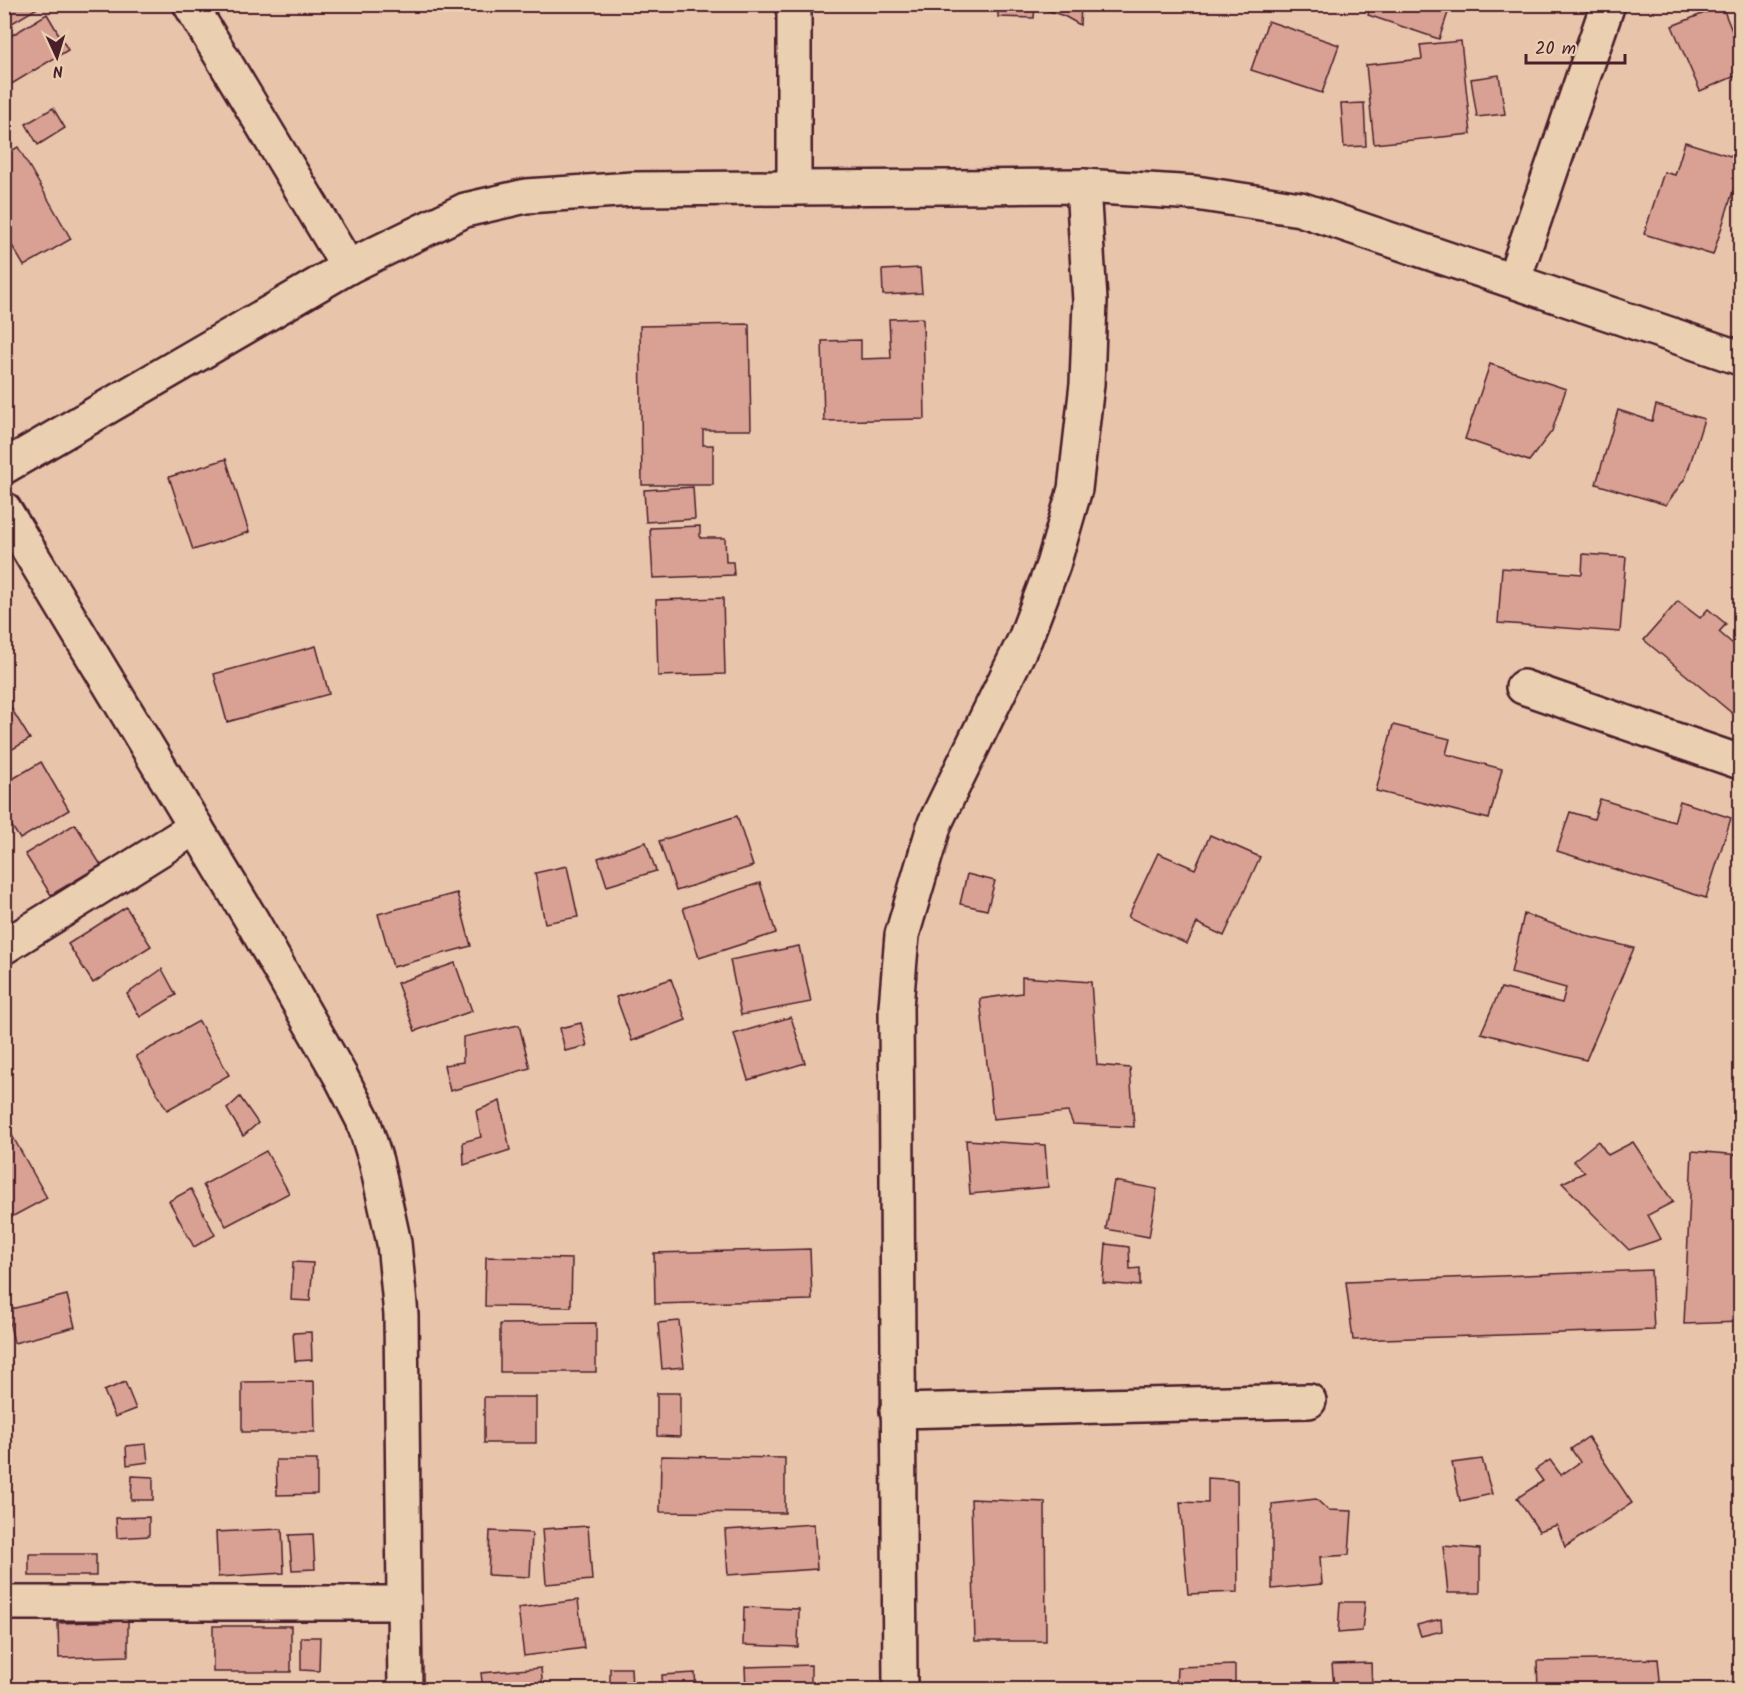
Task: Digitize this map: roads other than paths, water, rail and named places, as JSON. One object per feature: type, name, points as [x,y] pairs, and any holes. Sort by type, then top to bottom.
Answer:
[{"type":"street","points":[[190,4],[348,267]]},
{"type":"street","points":[[794,4],[794,188]]},
{"type":"street","points":[[1514,279],[1608,4]]},
{"type":"street","points":[[4,467],[348,267],[465,210],[526,196],[633,189],[1083,186],[1196,193],[1300,209],[1514,279],[1740,358]]},
{"type":"street","points":[[900,1689],[896,1007],[902,935],[936,823],[1024,639],[1053,565],[1075,489],[1087,384],[1090,301],[1083,186]]},
{"type":"street","points":[[4,509],[196,827],[341,1077],[363,1120],[376,1161],[394,1243],[401,1315],[405,1689]]},
{"type":"street","points":[[1522,687],[1740,762]]},
{"type":"street","points":[[4,947],[196,827]]},
{"type":"street","points":[[897,1411],[1309,1401]]},
{"type":"street","points":[[4,1603],[404,1603]]}]
